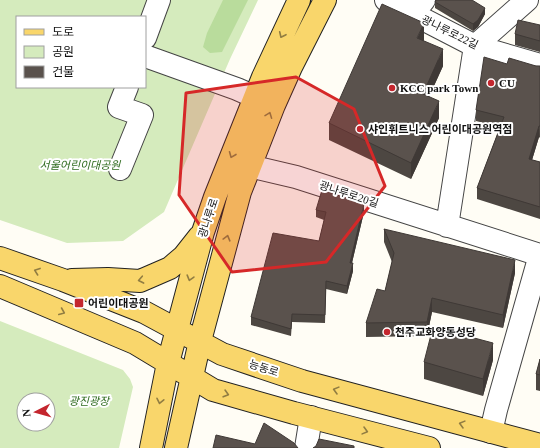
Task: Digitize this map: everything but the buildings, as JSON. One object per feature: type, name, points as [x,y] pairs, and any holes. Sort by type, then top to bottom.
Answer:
[{"type":"main road","name":"광나루로","points":[[151,448],[168,363],[203,232],[215,197],[263,77],[299,0]]},
{"type":"main road","points":[[176,448],[200,341],[240,192],[274,105],[291,67],[325,0]]},
{"type":"main road","points":[[63,280],[108,279],[140,281],[170,268],[184,256],[203,232]]},
{"type":"main road","name":"능동로","points":[[0,258],[63,280],[144,312],[222,354],[302,381],[540,445]]},
{"type":"main road","points":[[0,286],[134,343],[192,376],[213,390],[429,448]]},
{"type":"street","points":[[146,35],[159,0]]},
{"type":"street","name":"광나루로22길","points":[[386,0],[419,7],[475,46],[540,66]]},
{"type":"street","points":[[447,226],[475,46],[527,0]]},
{"type":"street","points":[[146,56],[237,89],[255,97]]},
{"type":"street","points":[[120,169],[142,115],[119,107],[127,88]]},
{"type":"street","name":"광나루로20길","points":[[249,166],[296,177],[540,255]]},
{"type":"street","points":[[491,432],[498,402],[540,255]]},
{"type":"street","points":[[306,448],[311,417]]},
{"type":"highlighted area","points":[[296,77],[354,109],[385,186],[326,262],[232,272],[179,195],[186,93]]},
{"type":"green space","name":"서울어린이대공원","points":[[0,0],[258,0],[230,59],[164,212],[123,241],[67,243],[0,220]]},
{"type":"green space","points":[[223,0],[248,0],[222,52],[210,53],[203,47],[207,33]]},
{"type":"green space","name":"광진광장","points":[[0,321],[123,370],[130,379],[133,387],[119,448],[0,448]]},
{"type":"place","name":"CU","points":[[491,83]]},
{"type":"place","name":"KCC park Town","points":[[392,88]]},
{"type":"place","name":"샤인휘트니스 어린이대공원역점","points":[[360,129]]},
{"type":"place","name":"어린이대공원","points":[[79,303]]},
{"type":"place","name":"천주교화양동성당","points":[[387,332]]}]
